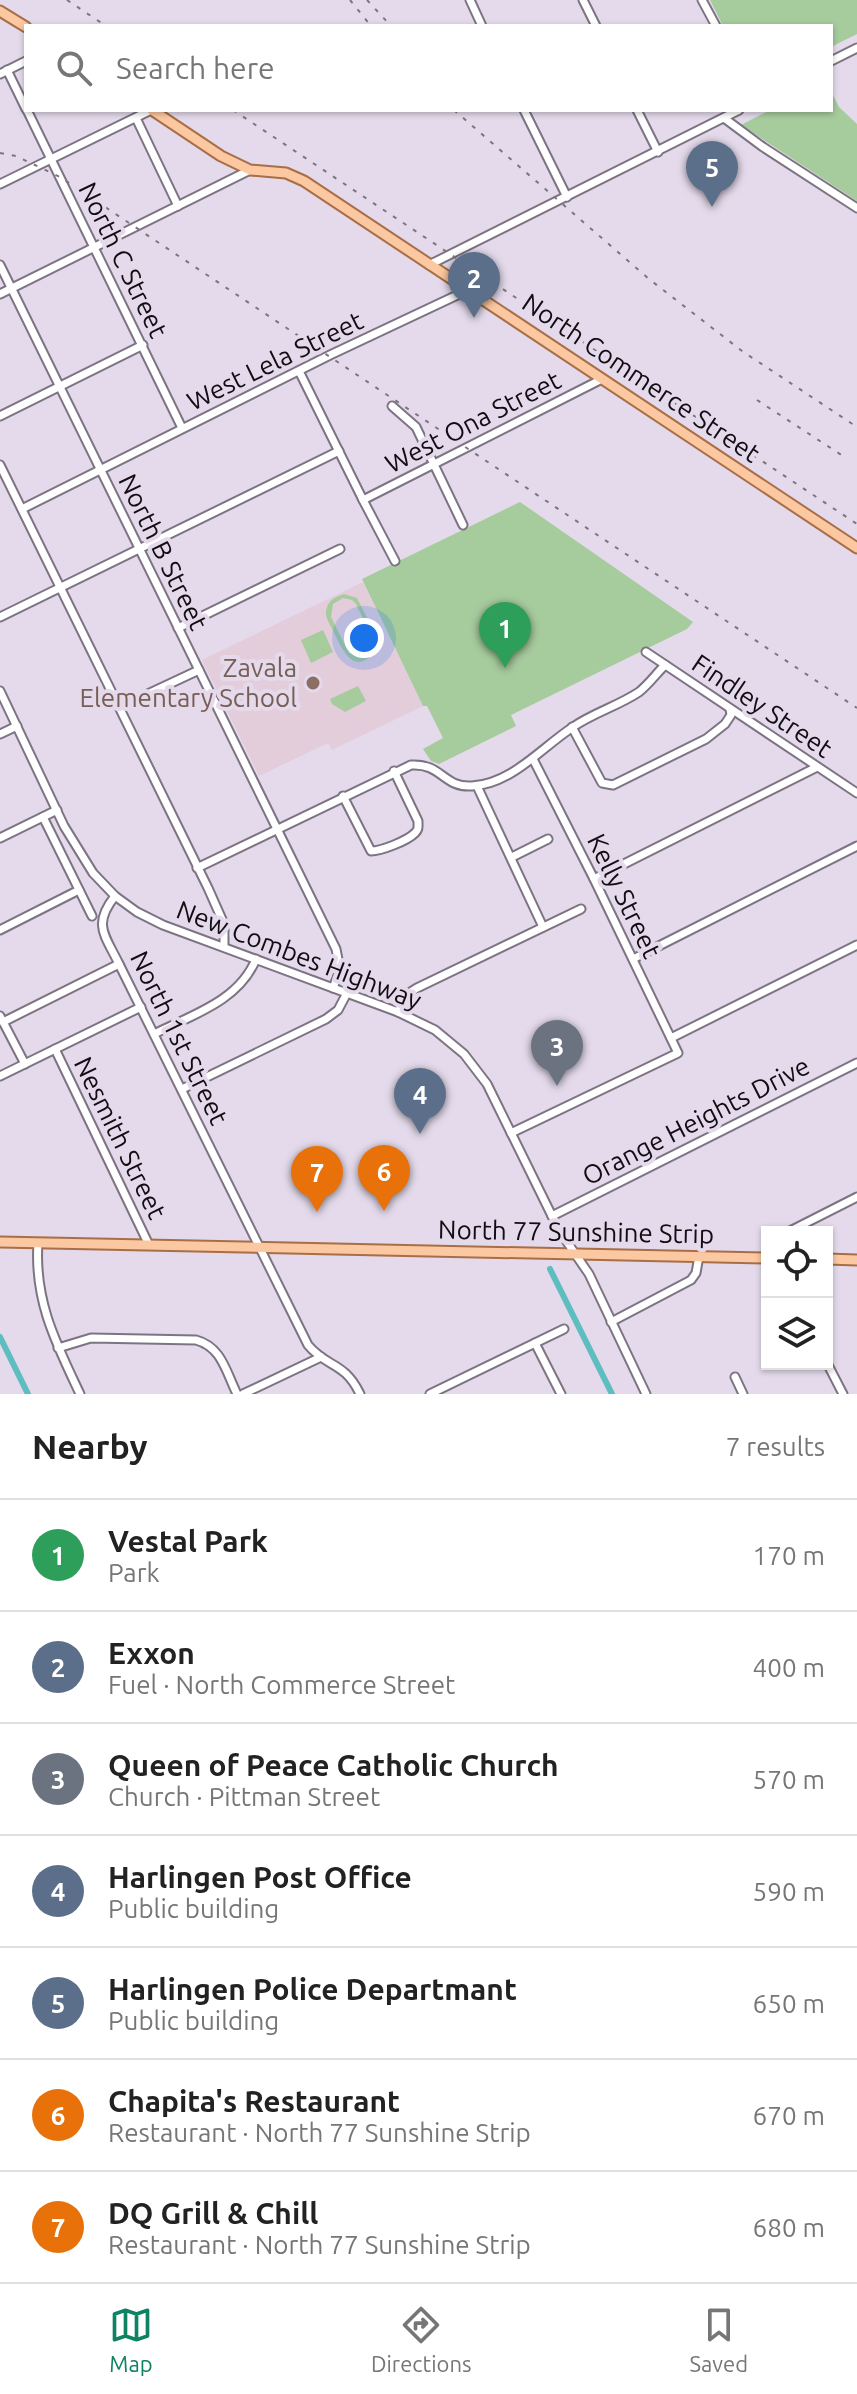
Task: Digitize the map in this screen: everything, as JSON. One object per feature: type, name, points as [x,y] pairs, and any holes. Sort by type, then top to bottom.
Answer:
[{"type":"main road","points":[[0,11],[24,26]]},
{"type":"main road","name":"North Commerce Street","points":[[154,112],[221,156],[250,170],[286,173],[304,181],[857,548]]},
{"type":"main road","name":"North 77 Sunshine Strip","points":[[0,1242],[761,1258]]},
{"type":"main road","points":[[833,1259],[857,1260]]},
{"type":"street","points":[[470,0],[481,24]]},
{"type":"street","points":[[583,0],[595,24]]},
{"type":"street","points":[[702,0],[715,24]]},
{"type":"street","points":[[833,60],[857,48]]},
{"type":"street","points":[[4,72],[24,62]]},
{"type":"street","name":"North C Street","points":[[4,72],[24,106]]},
{"type":"street","name":"North C Street","points":[[28,112],[182,428]]},
{"type":"street","points":[[0,184],[147,112]]},
{"type":"street","points":[[525,112],[567,197]]},
{"type":"street","points":[[638,112],[658,152]]},
{"type":"street","points":[[429,265],[735,112]]},
{"type":"street","points":[[136,118],[178,206]]},
{"type":"street","points":[[724,118],[767,150],[857,208]]},
{"type":"street","points":[[0,294],[250,170]]},
{"type":"street","name":"North B Street","points":[[0,265],[336,949],[340,970],[333,988]]},
{"type":"street","name":"West Lela Street","points":[[22,509],[468,290]]},
{"type":"street","points":[[0,416],[143,345]]},
{"type":"street","points":[[299,371],[395,561]]},
{"type":"street","name":"West Ona Street","points":[[363,500],[602,379]]},
{"type":"street","points":[[392,406],[416,427],[463,525]]},
{"type":"street","points":[[0,617],[339,451]]},
{"type":"street","points":[[0,465],[224,924],[224,946]]},
{"type":"street","points":[[178,628],[340,549]]},
{"type":"street","name":"Findley Street","points":[[646,652],[857,793]]},
{"type":"street","points":[[197,868],[411,765],[422,764],[438,770],[449,782],[464,786],[477,786],[504,775],[533,759],[572,727],[639,692],[665,665]]},
{"type":"street","points":[[120,707],[199,670]]},
{"type":"street","points":[[0,691],[57,810],[93,873],[115,896]]},
{"type":"street","points":[[572,727],[602,783],[613,785],[713,734],[731,715],[730,709]]},
{"type":"street","points":[[0,734],[17,726]]},
{"type":"street","name":"Kelly Street","points":[[511,1133],[678,1053],[533,759]]},
{"type":"street","points":[[594,879],[817,767]]},
{"type":"street","points":[[343,796],[371,851],[392,845],[418,830],[418,821],[394,771]]},
{"type":"street","points":[[477,786],[543,927]]},
{"type":"street","points":[[0,838],[57,810]]},
{"type":"street","points":[[43,817],[92,916]]},
{"type":"street","points":[[512,857],[548,839]]},
{"type":"street","points":[[633,959],[857,846]]},
{"type":"street","points":[[0,930],[79,890]]},
{"type":"street","name":"New Combes Highway","points":[[115,896],[154,921],[398,1012],[435,1030],[464,1054],[487,1084],[552,1216],[589,1274],[646,1394]]},
{"type":"street","name":"North 1st Street","points":[[115,896],[103,913],[102,923],[119,964],[308,1345],[321,1357],[344,1370],[360,1394]]},
{"type":"street","points":[[398,1012],[406,995],[417,988],[581,909]]},
{"type":"street","points":[[671,1038],[857,945]]},
{"type":"street","points":[[154,1034],[223,1000],[243,983],[256,959]]},
{"type":"street","points":[[25,1064],[1,1019],[119,964]]},
{"type":"street","points":[[182,1089],[326,1019],[338,1010],[347,993]]},
{"type":"street","points":[[0,1076],[141,1007]]},
{"type":"street","name":"Nesmith Street","points":[[55,1049],[149,1245]]},
{"type":"street","name":"Orange Heights Drive","points":[[552,1216],[857,1063]]},
{"type":"street","points":[[800,1226],[857,1197]]},
{"type":"street","points":[[38,1243],[36,1265],[42,1304],[80,1394]]},
{"type":"street","points":[[611,1322],[691,1280],[696,1273],[699,1256]]},
{"type":"street","points":[[430,1394],[564,1329]]},
{"type":"street","points":[[58,1348],[91,1338],[196,1340],[216,1351],[237,1394]]},
{"type":"street","points":[[535,1343],[561,1394]]},
{"type":"street","points":[[243,1394],[321,1357]]},
{"type":"street","points":[[831,1370],[843,1394]]},
{"type":"street","points":[[735,1377],[743,1394]]},
{"type":"shaded area","name":"Zavala Elementary School","points":[[363,582],[423,706],[332,750],[328,743],[259,776],[202,660]]},
{"type":"green space","points":[[710,0],[857,0],[857,34],[833,46],[833,24],[722,24]]},
{"type":"green space","points":[[833,95],[839,107],[857,124],[857,201],[741,125],[766,112],[833,112]]},
{"type":"green space","points":[[520,502],[693,622],[687,629],[511,715],[516,726],[439,764],[431,761],[423,749],[443,738],[427,706],[423,706],[362,579]]},
{"type":"green space","points":[[344,594],[357,598],[377,637],[375,652],[362,662],[346,654],[327,617],[328,604]],"holes":[[[343,598],[352,600],[373,639],[373,649],[361,658],[349,653],[331,617],[333,604]]]},
{"type":"green space","points":[[323,630],[333,652],[311,663],[301,640]]},
{"type":"green space","points":[[358,686],[366,701],[345,712],[332,704],[330,699]]},
{"type":"waterway","points":[[550,1269],[612,1394]]},
{"type":"waterway","points":[[0,1337],[28,1394]]},
{"type":"railway","points":[[67,0],[103,24]]},
{"type":"railway","points":[[350,0],[369,24]]},
{"type":"railway","points":[[367,0],[389,24]]},
{"type":"railway","points":[[236,112],[857,524]]},
{"type":"railway","points":[[456,112],[649,279],[742,351],[857,427]]},
{"type":"railway","points":[[0,153],[16,156],[60,177],[857,708]]},
{"type":"railway","points":[[757,400],[843,456]]},
{"type":"place","name":"Harlingen Police Departmant","points":[[712,207]]},
{"type":"place","name":"Exxon","points":[[474,318]]},
{"type":"place","name":"Vestal Park","points":[[505,668]]},
{"type":"place","name":"Zavala Elementary School","points":[[313,683]]},
{"type":"place","name":"Queen of Peace Catholic Church","points":[[557,1086]]},
{"type":"place","name":"Harlingen Post Office","points":[[420,1134]]},
{"type":"place","name":"Chapita's Restaurant","points":[[384,1211]]},
{"type":"place","name":"DQ Grill & Chill","points":[[317,1212]]}]
